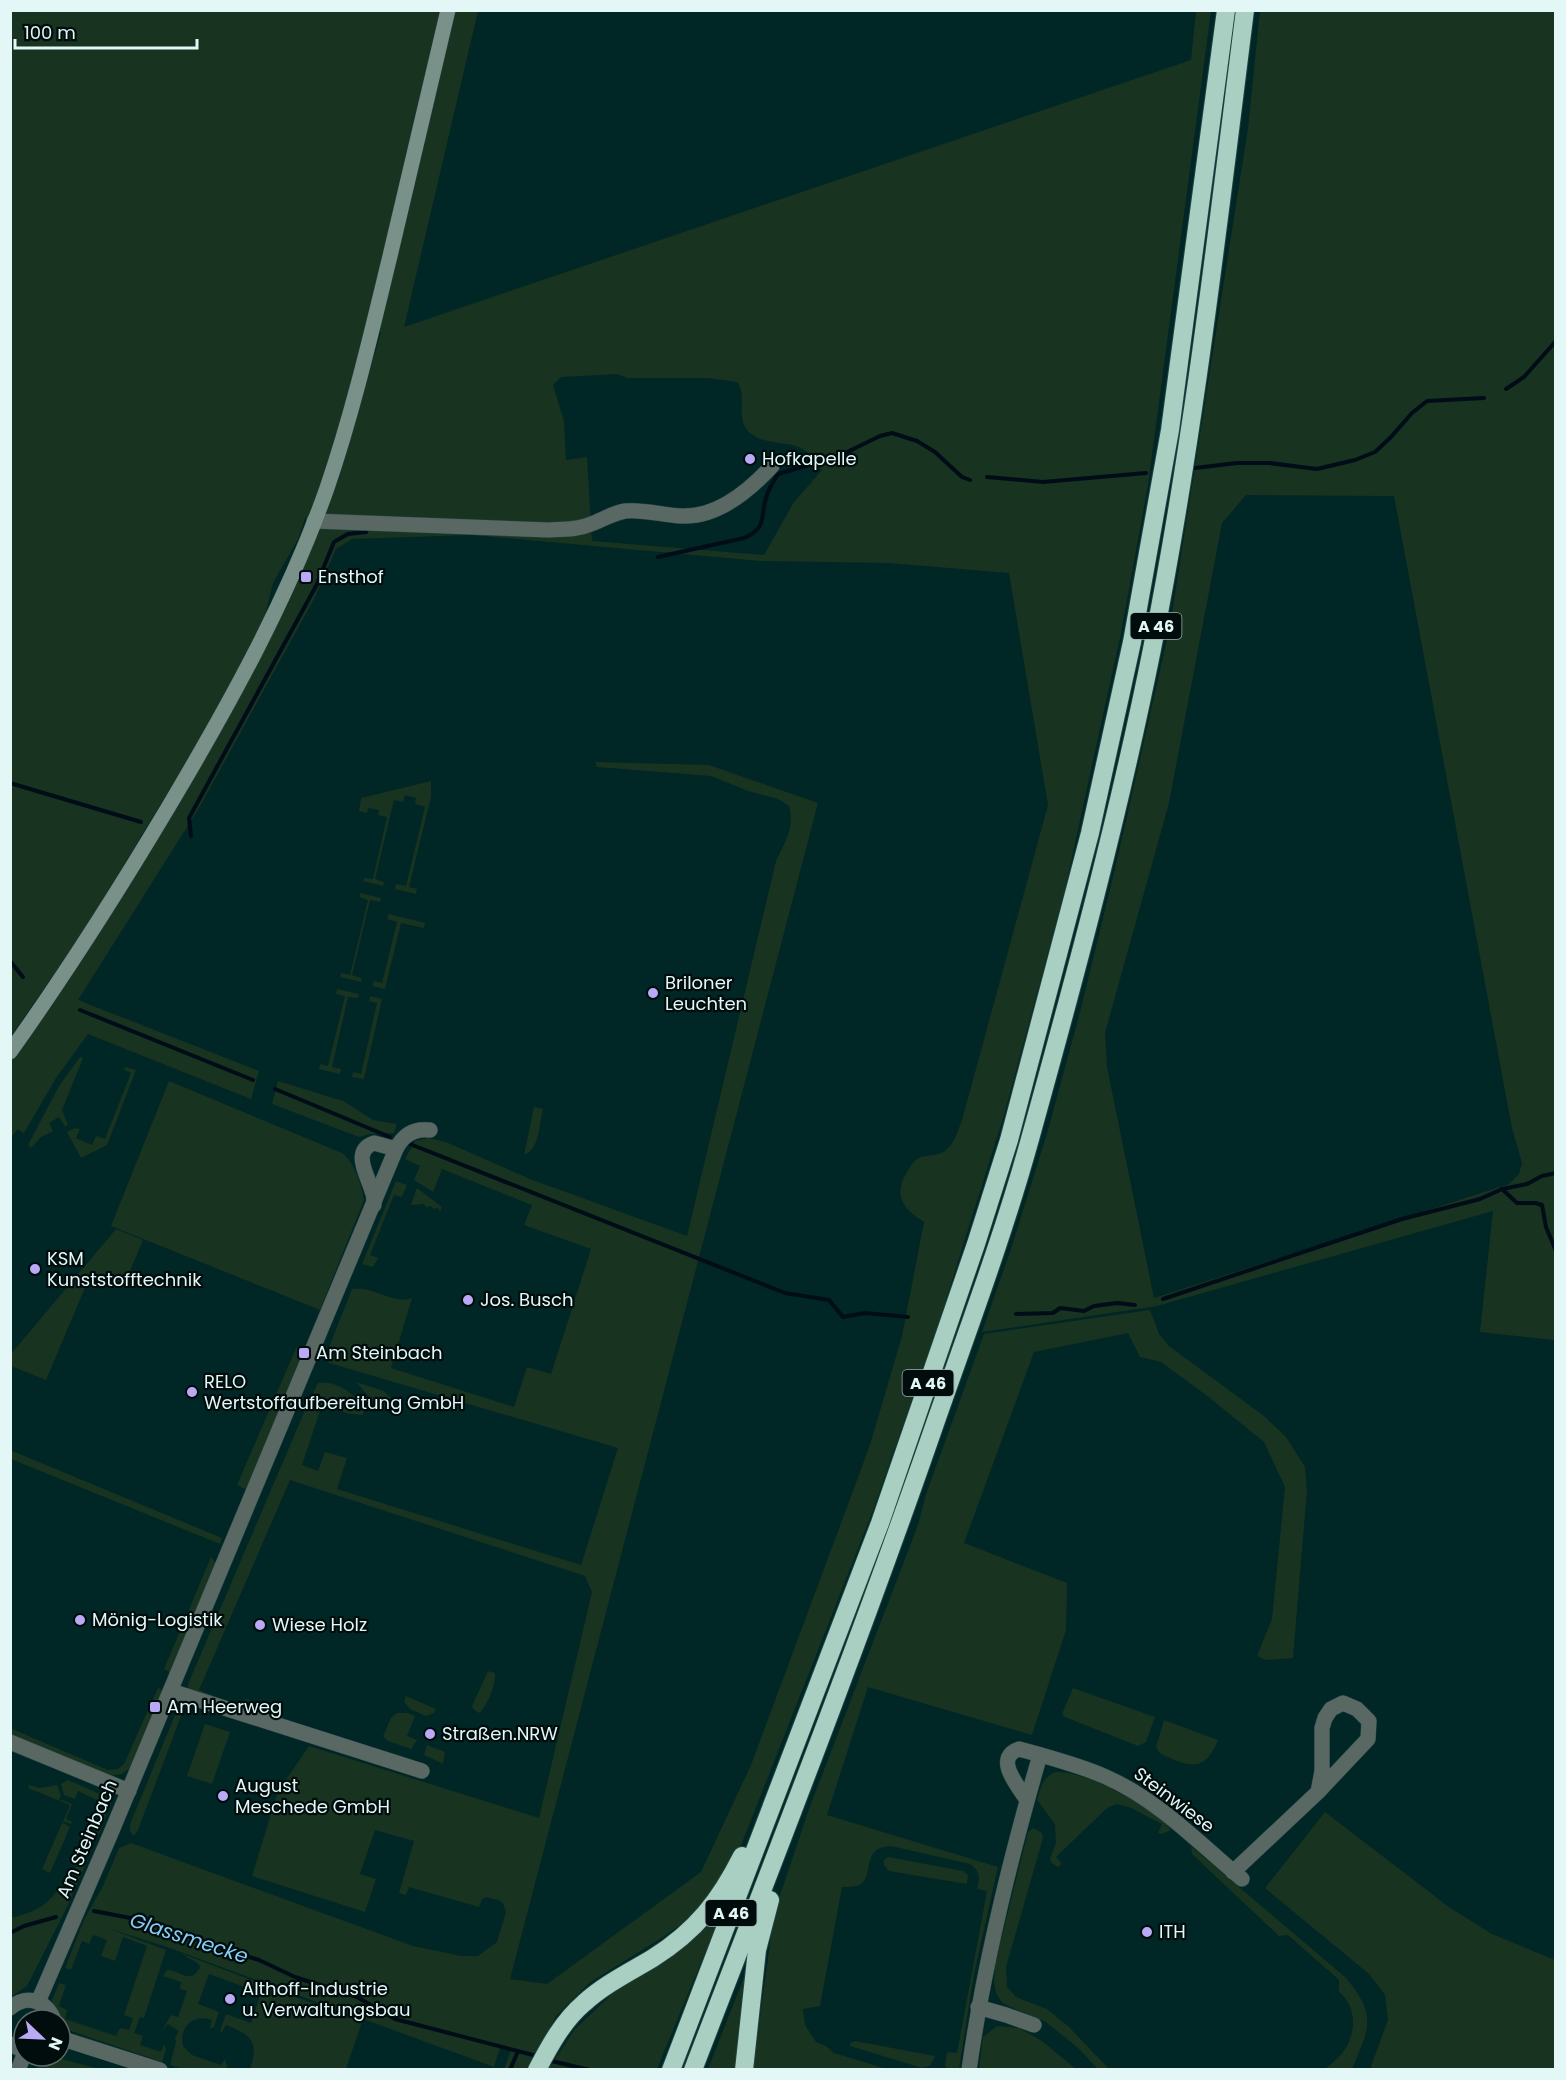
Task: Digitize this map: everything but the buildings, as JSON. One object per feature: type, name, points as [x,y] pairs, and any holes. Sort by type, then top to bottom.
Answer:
[{"type":"highway","name":"A 46","points":[[671,2070],[880,1523],[976,1244],[1009,1140],[1090,833],[1132,642],[1170,430],[1226,10]]},
{"type":"highway","name":"A 46","points":[[693,2070],[901,1523],[996,1249],[1029,1143],[1111,834],[1152,648],[1190,432],[1245,10]]},
{"type":"highway","points":[[537,2070],[562,2026],[584,2002],[676,1942],[711,1909],[732,1876],[791,1757]]},
{"type":"highway","points":[[744,2070],[757,1950],[809,1768]]},
{"type":"main road","points":[[10,1052],[56,988],[193,766],[260,640],[314,521],[365,364],[448,10]]},
{"type":"street","points":[[314,521],[549,530],[581,528],[630,510],[682,516],[705,514],[735,498],[753,485],[772,466]]},
{"type":"street","name":"Am Steinbach","points":[[38,2002],[171,1691],[396,1149],[406,1135],[413,1131],[430,1130]]},
{"type":"street","points":[[374,1206],[373,1194],[362,1164],[363,1152],[374,1143],[396,1149]]},
{"type":"street","points":[[171,1691],[422,1771]]},
{"type":"street","points":[[1343,1703],[1357,1709],[1369,1721],[1368,1739],[1318,1791],[1322,1770],[1322,1728],[1331,1709],[1343,1703]]},
{"type":"street","points":[[10,1742],[129,1791]]},
{"type":"street","name":"Steinwiese","points":[[1027,1800],[1010,1774],[1006,1761],[1013,1751],[1019,1749],[1082,1767],[1127,1788],[1161,1811],[1237,1876],[1318,1791]]},
{"type":"street","points":[[969,2070],[978,2007],[999,1906],[1040,1755]]},
{"type":"street","points":[[10,2007],[24,2000],[38,2002],[46,2008]]},
{"type":"street","points":[[978,2007],[1034,2025]]},
{"type":"street","points":[[72,2042],[160,2070]]},
{"type":"green space","points":[[10,11],[478,11],[404,327],[1191,60],[1196,11],[1211,11],[1148,485],[1121,633],[1065,889],[1004,1115],[939,1322],[872,1513],[740,1848],[700,1911],[589,1983],[556,2016],[529,2069],[504,2069],[511,2050],[500,2048],[494,2067],[167,1947],[107,1928],[166,1950],[144,2018],[140,2017],[134,2033],[143,2036],[140,2045],[161,2052],[164,2044],[166,2049],[162,2062],[72,2031],[72,2021],[116,2036],[120,2028],[129,2030],[133,2018],[124,2015],[147,1946],[123,1937],[115,1961],[101,1956],[107,1940],[93,1935],[89,1944],[82,1941],[71,1970],[65,1968],[84,1920],[103,1886],[119,1848],[131,1843],[413,1946],[461,1956],[478,1956],[497,1942],[506,1912],[503,1903],[486,1897],[482,1899],[479,1907],[409,1887],[406,1895],[399,1893],[414,1841],[375,1830],[360,1874],[376,1879],[365,1912],[252,1876],[278,1791],[309,1746],[539,1818],[592,1592],[585,1576],[290,1480],[199,1690],[240,1706],[243,1700],[248,1699],[252,1702],[250,1710],[189,1691],[188,1684],[318,1383],[332,1383],[345,1389],[365,1410],[362,1415],[350,1414],[322,1405],[302,1465],[318,1471],[325,1452],[347,1458],[337,1489],[581,1565],[618,1448],[329,1363],[325,1357],[352,1289],[360,1289],[397,1299],[412,1298],[391,1368],[514,1407],[527,1367],[551,1374],[591,1249],[524,1225],[532,1205],[442,1169],[433,1192],[414,1180],[420,1166],[405,1159],[415,1141],[428,1138],[446,1142],[530,1179],[687,1236],[776,861],[790,828],[791,814],[789,806],[778,799],[748,791],[711,776],[597,767],[595,762],[709,765],[818,803],[510,1979],[547,1984],[701,1872],[751,1765],[870,1445],[902,1336],[924,1222],[911,1213],[903,1202],[902,1182],[915,1160],[944,1152],[958,1132],[1048,805],[1009,573],[889,563],[760,561],[471,535],[352,539],[336,549],[314,599],[199,808],[78,1000],[259,1071],[251,1099],[88,1034],[56,1078],[24,1133],[18,1129],[11,1137],[11,1061],[61,990],[208,751],[292,592],[354,427],[381,332],[366,327],[344,416],[309,517],[305,518],[298,539],[273,583],[264,620],[218,709],[82,934],[11,1036]],"holes":[[[617,374],[628,378],[708,378],[737,382],[742,394],[742,419],[748,431],[754,436],[803,449],[822,470],[794,502],[764,555],[592,541],[587,457],[566,460],[564,421],[553,385],[561,377]]]},
{"type":"green space","points":[[1260,11],[1555,11],[1555,1340],[1480,1332],[1493,1211],[1157,1306],[982,1332],[1012,1246],[1048,1130],[1080,1012],[1170,626],[1248,128]],"holes":[[[1246,495],[1394,496],[1512,1128],[1522,1163],[1519,1174],[1509,1184],[1154,1298],[1107,1067],[1105,1033],[1169,803],[1222,523]]]},
{"type":"green space","points":[[431,781],[431,797],[409,887],[417,889],[416,894],[395,889],[396,884],[406,886],[425,807],[415,804],[416,798],[405,795],[403,802],[394,800],[375,879],[384,882],[383,886],[363,881],[364,878],[373,879],[387,817],[378,815],[379,810],[368,808],[367,813],[359,811],[361,798]]},
{"type":"green space","points":[[360,893],[381,898],[380,902],[370,900],[352,975],[362,978],[361,982],[340,977],[341,973],[350,975],[368,900],[359,897]]},
{"type":"green space","points":[[389,914],[425,923],[424,928],[401,923],[385,989],[372,986],[374,981],[382,983],[397,922],[387,919]]},
{"type":"green space","points":[[337,989],[359,994],[358,998],[348,997],[332,1067],[341,1069],[340,1074],[319,1069],[320,1064],[328,1066],[345,996],[336,994]]},
{"type":"green space","points":[[370,996],[382,999],[364,1079],[352,1077],[353,1072],[361,1074],[377,1003],[369,1001]]},
{"type":"green space","points":[[80,1057],[83,1058],[62,1110],[68,1125],[65,1126],[59,1117],[49,1123],[53,1131],[41,1137],[31,1148],[28,1145],[59,1086]]},
{"type":"green space","points":[[126,1067],[136,1070],[107,1145],[81,1158],[67,1132],[75,1128],[80,1129],[76,1138],[92,1145],[96,1136],[105,1139],[131,1073],[123,1069]]},
{"type":"green space","points":[[169,1081],[347,1157],[354,1168],[364,1200],[320,1310],[111,1226]]},
{"type":"green space","points":[[278,1081],[343,1101],[373,1120],[397,1124],[394,1133],[359,1137],[272,1104]]},
{"type":"green space","points":[[534,1107],[543,1109],[539,1129],[536,1142],[524,1155]]},
{"type":"green space","points":[[396,1181],[407,1185],[402,1197],[394,1195],[370,1255],[378,1258],[373,1267],[362,1264]]},
{"type":"green space","points":[[417,1188],[442,1207],[440,1212],[438,1208],[426,1207],[424,1204],[411,1205]]},
{"type":"green space","points":[[116,1229],[143,1240],[124,1285],[105,1277],[100,1287],[87,1283],[46,1380],[11,1366],[11,1354]]},
{"type":"green space","points":[[1150,1310],[1159,1334],[1169,1346],[1264,1416],[1286,1437],[1305,1467],[1307,1490],[1293,1658],[1266,1660],[1257,1656],[1272,1619],[1285,1487],[1264,1442],[1161,1362],[1140,1357],[1128,1333],[1034,1352],[964,1543],[1067,1583],[1066,1630],[1032,1735],[868,1687],[827,1815],[998,1867],[974,1974],[959,2069],[948,2069],[945,2066],[947,2052],[957,2053],[987,1891],[977,1889],[978,1875],[976,1869],[970,1864],[891,1846],[875,1851],[865,1880],[861,1884],[842,1887],[820,2006],[803,2009],[805,2025],[816,2042],[826,2046],[834,2053],[887,2069],[753,2070],[774,1913],[809,1809],[918,1525],[926,1494],[984,1334]]},
{"type":"green space","points":[[297,1346],[307,1350],[247,1490],[237,1485]]},
{"type":"green space","points":[[356,1382],[384,1391],[391,1398],[390,1404],[379,1410],[375,1408],[371,1399]]},
{"type":"green space","points":[[10,1450],[222,1538],[220,1544],[11,1459]]},
{"type":"green space","points":[[211,1557],[216,1563],[170,1672],[164,1669]]},
{"type":"green space","points":[[488,1671],[495,1673],[494,1683],[488,1701],[479,1713],[472,1706]]},
{"type":"green space","points":[[158,1688],[162,1693],[130,1768],[122,1774],[110,1776],[11,1734],[10,1728],[108,1770],[118,1769],[124,1764]]},
{"type":"green space","points":[[1073,1688],[1155,1717],[1146,1742],[1138,1746],[1065,1717],[1062,1714]]},
{"type":"green space","points":[[406,1696],[436,1709],[434,1713],[426,1716],[410,1709],[404,1702]]},
{"type":"green space","points":[[178,1708],[184,1708],[134,1836],[130,1831],[130,1824]]},
{"type":"green space","points":[[397,1713],[408,1713],[415,1716],[407,1736],[417,1740],[411,1749],[388,1741],[383,1736],[391,1718]]},
{"type":"green space","points":[[1164,1720],[1218,1740],[1210,1755],[1200,1763],[1187,1764],[1160,1753],[1156,1747]]},
{"type":"green space","points":[[205,1724],[230,1732],[212,1784],[187,1776]]},
{"type":"green space","points":[[427,1745],[445,1752],[443,1764],[424,1755]]},
{"type":"green space","points":[[1056,1772],[1084,1777],[1118,1792],[1149,1811],[1171,1830],[1162,1834],[1158,1833],[1162,1824],[1129,1807],[1117,1804],[1107,1808],[1056,1857],[1062,1864],[1058,1867],[1050,1859],[1056,1843],[1055,1824],[1037,1800],[1045,1779]]},
{"type":"green space","points":[[68,1780],[112,1800],[98,1836],[93,1839],[81,1835],[83,1832],[91,1835],[105,1804],[78,1791],[75,1799],[64,1795],[61,1784]]},
{"type":"green space","points":[[29,1785],[40,1788],[57,1785],[61,1795],[59,1800],[61,1801],[64,1795],[62,1800],[72,1804],[66,1819],[72,1822],[71,1824],[63,1821],[70,1805],[28,1788]]},
{"type":"green space","points":[[1325,1812],[1449,1907],[1492,1934],[1555,1960],[1555,2069],[1370,2069],[1388,2020],[1385,1995],[1369,1974],[1265,1888]]},
{"type":"green space","points":[[63,1821],[70,1827],[50,1873],[42,1869]]},
{"type":"green space","points":[[1033,1828],[1042,1833],[1043,1838],[1006,1967],[1007,1987],[1016,1997],[1047,2009],[1069,2027],[1109,2069],[1098,2069],[1078,2048],[1046,2022],[1004,2004],[995,1989],[996,1960],[1028,1832]]},
{"type":"green space","points":[[1191,1846],[1345,1977],[1355,1990],[1366,2011],[1367,2021],[1363,2042],[1352,2069],[1325,2069],[1345,2049],[1352,2034],[1352,2011],[1345,1997],[1339,1992],[1339,1980],[1288,1935],[1279,1936],[1192,1854]]},
{"type":"green space","points":[[888,1857],[963,1871],[968,1875],[967,1884],[889,1871],[884,1865],[884,1860]]},
{"type":"green space","points":[[88,1859],[68,1905],[27,1986],[11,1997],[11,1918],[31,1912],[45,1904],[70,1873]]},
{"type":"green space","points":[[722,1911],[657,2069],[548,2070],[575,2029],[613,1993],[692,1938]]},
{"type":"green space","points":[[183,1954],[362,2022],[346,2069],[250,2069],[254,2052],[251,2041],[242,2032],[226,2025],[222,2032],[220,2031],[226,2014],[251,2023],[261,1993],[209,1974],[198,2004],[219,2012],[214,2026],[210,2028],[212,2020],[205,2018],[193,2020],[183,2033],[183,2046],[192,2055],[221,2065],[225,2059],[228,2069],[183,2069],[170,2065],[175,2038],[179,2031],[168,2024],[162,2031],[171,2015],[178,2017],[187,1991],[180,1989],[181,1982],[163,1976],[167,1970],[189,1976],[196,1973],[200,1967]]},
{"type":"green space","points":[[750,1962],[738,2069],[708,2069]]},
{"type":"green space","points":[[59,1983],[66,1985],[59,2006],[63,2008],[55,2008],[52,2000]]},
{"type":"green space","points":[[997,2026],[1019,2028],[1042,2041],[1076,2069],[979,2069],[983,2037]]},
{"type":"green space","points":[[855,2041],[935,2056],[930,2066],[922,2068],[850,2046],[850,2043]]},
{"type":"green space","points":[[72,2062],[99,2069],[36,2069],[72,2068]]},
{"type":"waterway","points":[[1506,389],[1524,377],[1556,341]]},
{"type":"waterway","points":[[1195,468],[1237,463],[1269,463],[1317,469],[1355,460],[1375,452],[1412,413],[1427,401],[1484,398]]},
{"type":"waterway","points":[[658,557],[744,538],[752,534],[760,525],[768,492],[778,474],[839,456],[880,436],[892,433],[917,441],[935,452],[962,477],[970,480]]},
{"type":"waterway","points":[[987,477],[1043,482],[1146,473]]},
{"type":"waterway","points":[[191,836],[189,818],[316,586],[334,542],[348,534],[366,532]]},
{"type":"waterway","points":[[10,783],[141,822]]},
{"type":"waterway","points":[[10,961],[23,977]]},
{"type":"waterway","points":[[80,1010],[253,1080]]},
{"type":"waterway","points":[[275,1089],[390,1137]]},
{"type":"waterway","points":[[405,1142],[785,1293],[829,1300],[843,1317],[865,1313],[908,1317]]},
{"type":"waterway","points":[[1502,1189],[1527,1184],[1542,1176],[1556,1173]]},
{"type":"waterway","points":[[1163,1299],[1402,1219],[1480,1199],[1502,1189],[1517,1203],[1542,1205],[1546,1227],[1556,1251]]},
{"type":"waterway","points":[[1016,1314],[1053,1313],[1060,1308],[1084,1311],[1094,1306],[1117,1303],[1135,1305]]},
{"type":"waterway","name":"Glassmecke","points":[[94,1911],[156,1923],[200,1941],[259,1960],[295,1977],[357,1997],[395,2019],[537,2056]]},
{"type":"waterway","name":"Glassmecke","points":[[10,1933],[24,1926],[56,1917]]},
{"type":"waterway","points":[[510,2070],[518,2051]]},
{"type":"waterway","name":"Glassmecke","points":[[547,2060],[590,2070]]},
{"type":"place","name":"Hofkapelle","points":[[750,459]]},
{"type":"place","name":"Ensthof","points":[[306,577]]},
{"type":"place","name":"Briloner Leuchten","points":[[653,993]]},
{"type":"place","name":"KSM Kunststofftechnik","points":[[35,1269]]},
{"type":"place","name":"Jos. Busch","points":[[468,1300]]},
{"type":"place","name":"Am Steinbach","points":[[304,1353]]},
{"type":"place","name":"RELO Wertstoffaufbereitung GmbH","points":[[192,1392]]},
{"type":"place","name":"Mönig-Logistik","points":[[80,1620]]},
{"type":"place","name":"Wiese Holz","points":[[260,1625]]},
{"type":"place","name":"Am Heerweg","points":[[155,1707]]},
{"type":"place","name":"Straßen.NRW","points":[[430,1734]]},
{"type":"place","name":"August Meschede GmbH","points":[[223,1796]]},
{"type":"place","name":"ITH","points":[[1147,1932]]},
{"type":"place","name":"Althoff-Industrie u. Verwaltungsbau","points":[[230,1999]]}]
